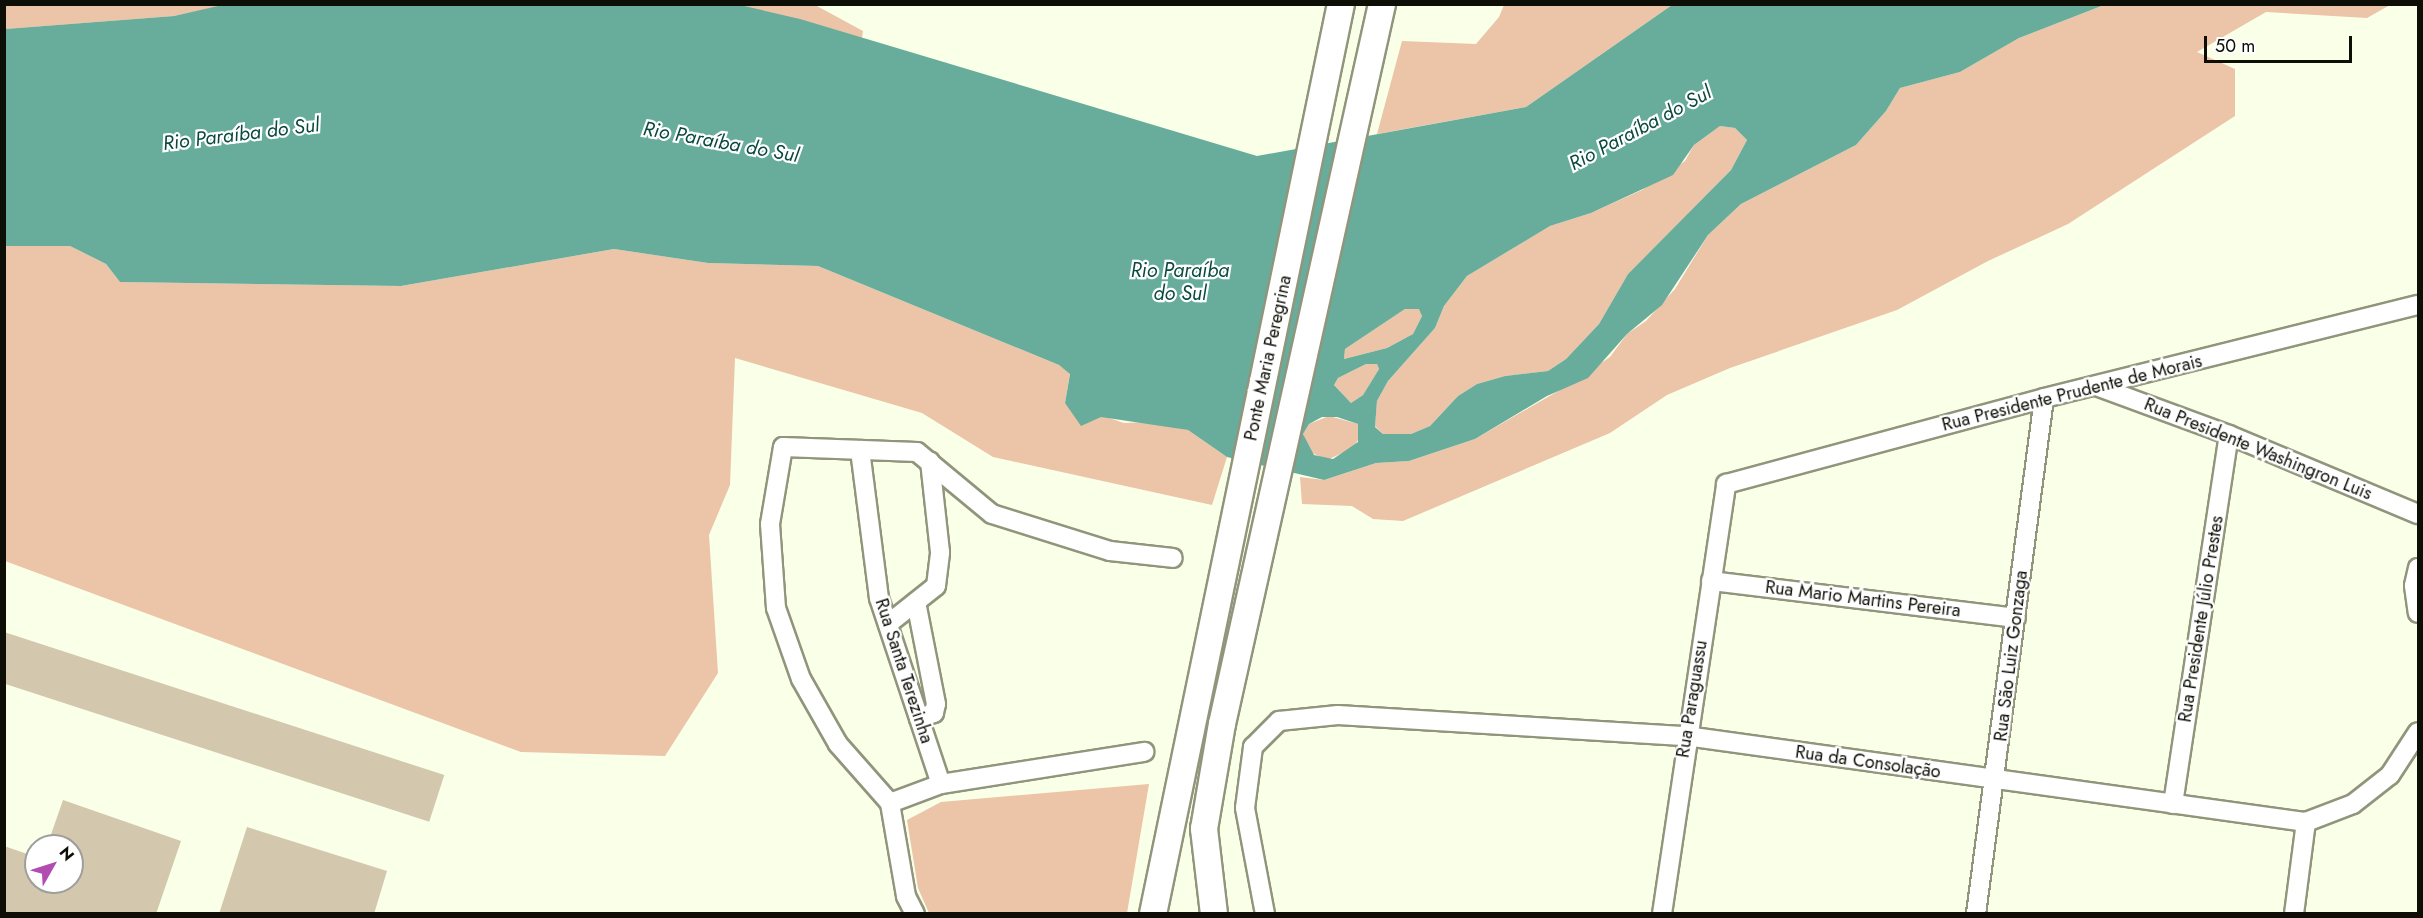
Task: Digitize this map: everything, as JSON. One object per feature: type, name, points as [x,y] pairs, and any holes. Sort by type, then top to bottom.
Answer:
[{"type":"main road","name":"Ponte Maria Peregrina","points":[[1154,914],[1196,714],[1201,674],[1341,4]]},
{"type":"main road","name":"Ponte Maria Peregrina","points":[[1214,914],[1204,829],[1222,724],[1360,115],[1382,4]]},
{"type":"street","name":"Rua Presidente Prudente de Morais","points":[[1726,484],[2044,398],[2418,305]]},
{"type":"street","name":"Rua Presidente Washingron Luis","points":[[2096,386],[2229,435],[2418,514]]},
{"type":"street","name":"Rua São Luiz Gonzaga","points":[[1976,914],[2044,398]]},
{"type":"street","name":"Rua Presidente Júlio Prestes","points":[[2173,804],[2229,435]]},
{"type":"street","points":[[915,914],[906,896],[890,803],[838,744],[801,679],[776,608],[770,524],[783,447],[918,452],[992,514],[1110,550],[1173,558]]},
{"type":"street","name":"Rua Santa Terezinha","points":[[860,450],[879,598],[941,784]]},
{"type":"street","points":[[888,624],[936,586],[940,552],[930,462]]},
{"type":"street","name":"Rua Paraguassu","points":[[1662,914],[1686,736],[1726,484]]},
{"type":"street","points":[[2418,568],[2414,586],[2418,613]]},
{"type":"street","name":"Rua Mario Martins Pereira","points":[[1711,581],[2016,618]]},
{"type":"street","points":[[916,602],[936,704],[934,714],[919,718]]},
{"type":"street","name":"Rua da Consolação","points":[[1264,914],[1245,808],[1253,747],[1279,721],[1338,715],[1686,736],[2306,822],[2353,804],[2390,775],[2418,737]]},
{"type":"street","points":[[890,803],[941,784],[1144,752]]},
{"type":"street","points":[[2294,914],[2306,822]]},
{"type":"shaded area","points":[[5,5],[227,5],[174,16],[5,29]]},
{"type":"shaded area","points":[[740,5],[815,5],[863,31],[862,38]]},
{"type":"shaded area","points":[[1504,5],[1672,5],[1526,107],[1377,134],[1402,41],[1476,44],[1499,17]]},
{"type":"shaded area","points":[[2104,5],[2390,5],[2367,18],[2266,12],[2197,52],[2235,69],[2235,116],[2068,224],[1988,261],[1897,310],[1730,368],[1667,395],[1610,433],[1403,521],[1373,519],[1352,506],[1302,504],[1300,477],[1324,480],[1376,463],[1409,461],[1475,439],[1567,386],[1610,357],[1627,334],[1646,321],[1675,289],[1708,235],[1741,204],[1856,145],[1886,111],[1900,88],[1960,72],[2019,38]]},
{"type":"shaded area","points":[[1720,126],[1735,128],[1747,140],[1731,170],[1628,274],[1599,324],[1566,359],[1548,371],[1505,376],[1477,384],[1458,396],[1430,426],[1411,434],[1383,434],[1375,426],[1377,401],[1388,381],[1435,328],[1444,306],[1467,276],[1550,226],[1591,213],[1642,190],[1685,161],[1694,145]]},
{"type":"shaded area","points":[[28,243],[70,246],[106,264],[120,282],[401,286],[614,249],[708,263],[818,266],[1059,365],[1070,373],[1065,403],[1124,423],[1147,422],[1188,430],[1227,457],[1212,505],[993,457],[922,413],[735,358],[730,485],[709,535],[718,673],[665,756],[521,752],[5,561],[5,246]]},
{"type":"shaded area","points":[[1405,309],[1420,309],[1422,316],[1413,334],[1387,348],[1344,359],[1345,349]]},
{"type":"shaded area","points":[[1366,364],[1377,364],[1379,369],[1363,395],[1351,403],[1334,385],[1338,378]]},
{"type":"shaded area","points":[[1329,416],[1358,424],[1360,437],[1353,448],[1327,460],[1310,452],[1303,434],[1309,424]]},
{"type":"shaded area","points":[[1149,784],[1127,913],[929,913],[918,888],[907,820],[941,802]]},
{"type":"water","name":"Rio Paraíba do Sul","points":[[227,4],[740,5],[800,19],[1257,156],[1526,107],[1672,5],[2104,5],[2019,38],[1960,72],[1900,88],[1886,111],[1856,145],[1741,204],[1708,235],[1662,305],[1627,334],[1588,378],[1547,396],[1475,439],[1409,461],[1376,463],[1324,480],[1227,457],[1188,430],[1101,417],[1081,426],[1065,403],[1070,374],[1059,365],[818,266],[708,263],[614,249],[401,286],[120,282],[106,264],[70,246],[5,246],[5,29],[174,16]],"holes":[[[1720,126],[1735,128],[1747,140],[1731,170],[1628,274],[1599,324],[1566,359],[1548,371],[1505,376],[1477,384],[1458,396],[1430,426],[1411,434],[1383,434],[1375,427],[1377,401],[1388,381],[1435,328],[1444,306],[1467,276],[1550,226],[1591,213],[1673,175],[1694,145]],[[1405,309],[1419,309],[1422,316],[1413,334],[1387,348],[1344,359],[1345,349]],[[1366,364],[1377,364],[1379,369],[1363,395],[1351,403],[1334,385],[1338,378]],[[1322,417],[1337,417],[1358,424],[1358,442],[1333,459],[1314,455],[1303,434],[1309,424]]]},
{"type":"building","points":[[4,632],[444,775],[429,822],[4,684]]},
{"type":"building","points":[[63,800],[181,841],[156,914],[4,914],[4,846],[24,853],[24,894],[84,894],[84,834],[51,834]]},
{"type":"building","points":[[247,827],[387,871],[374,914],[219,914]]}]
